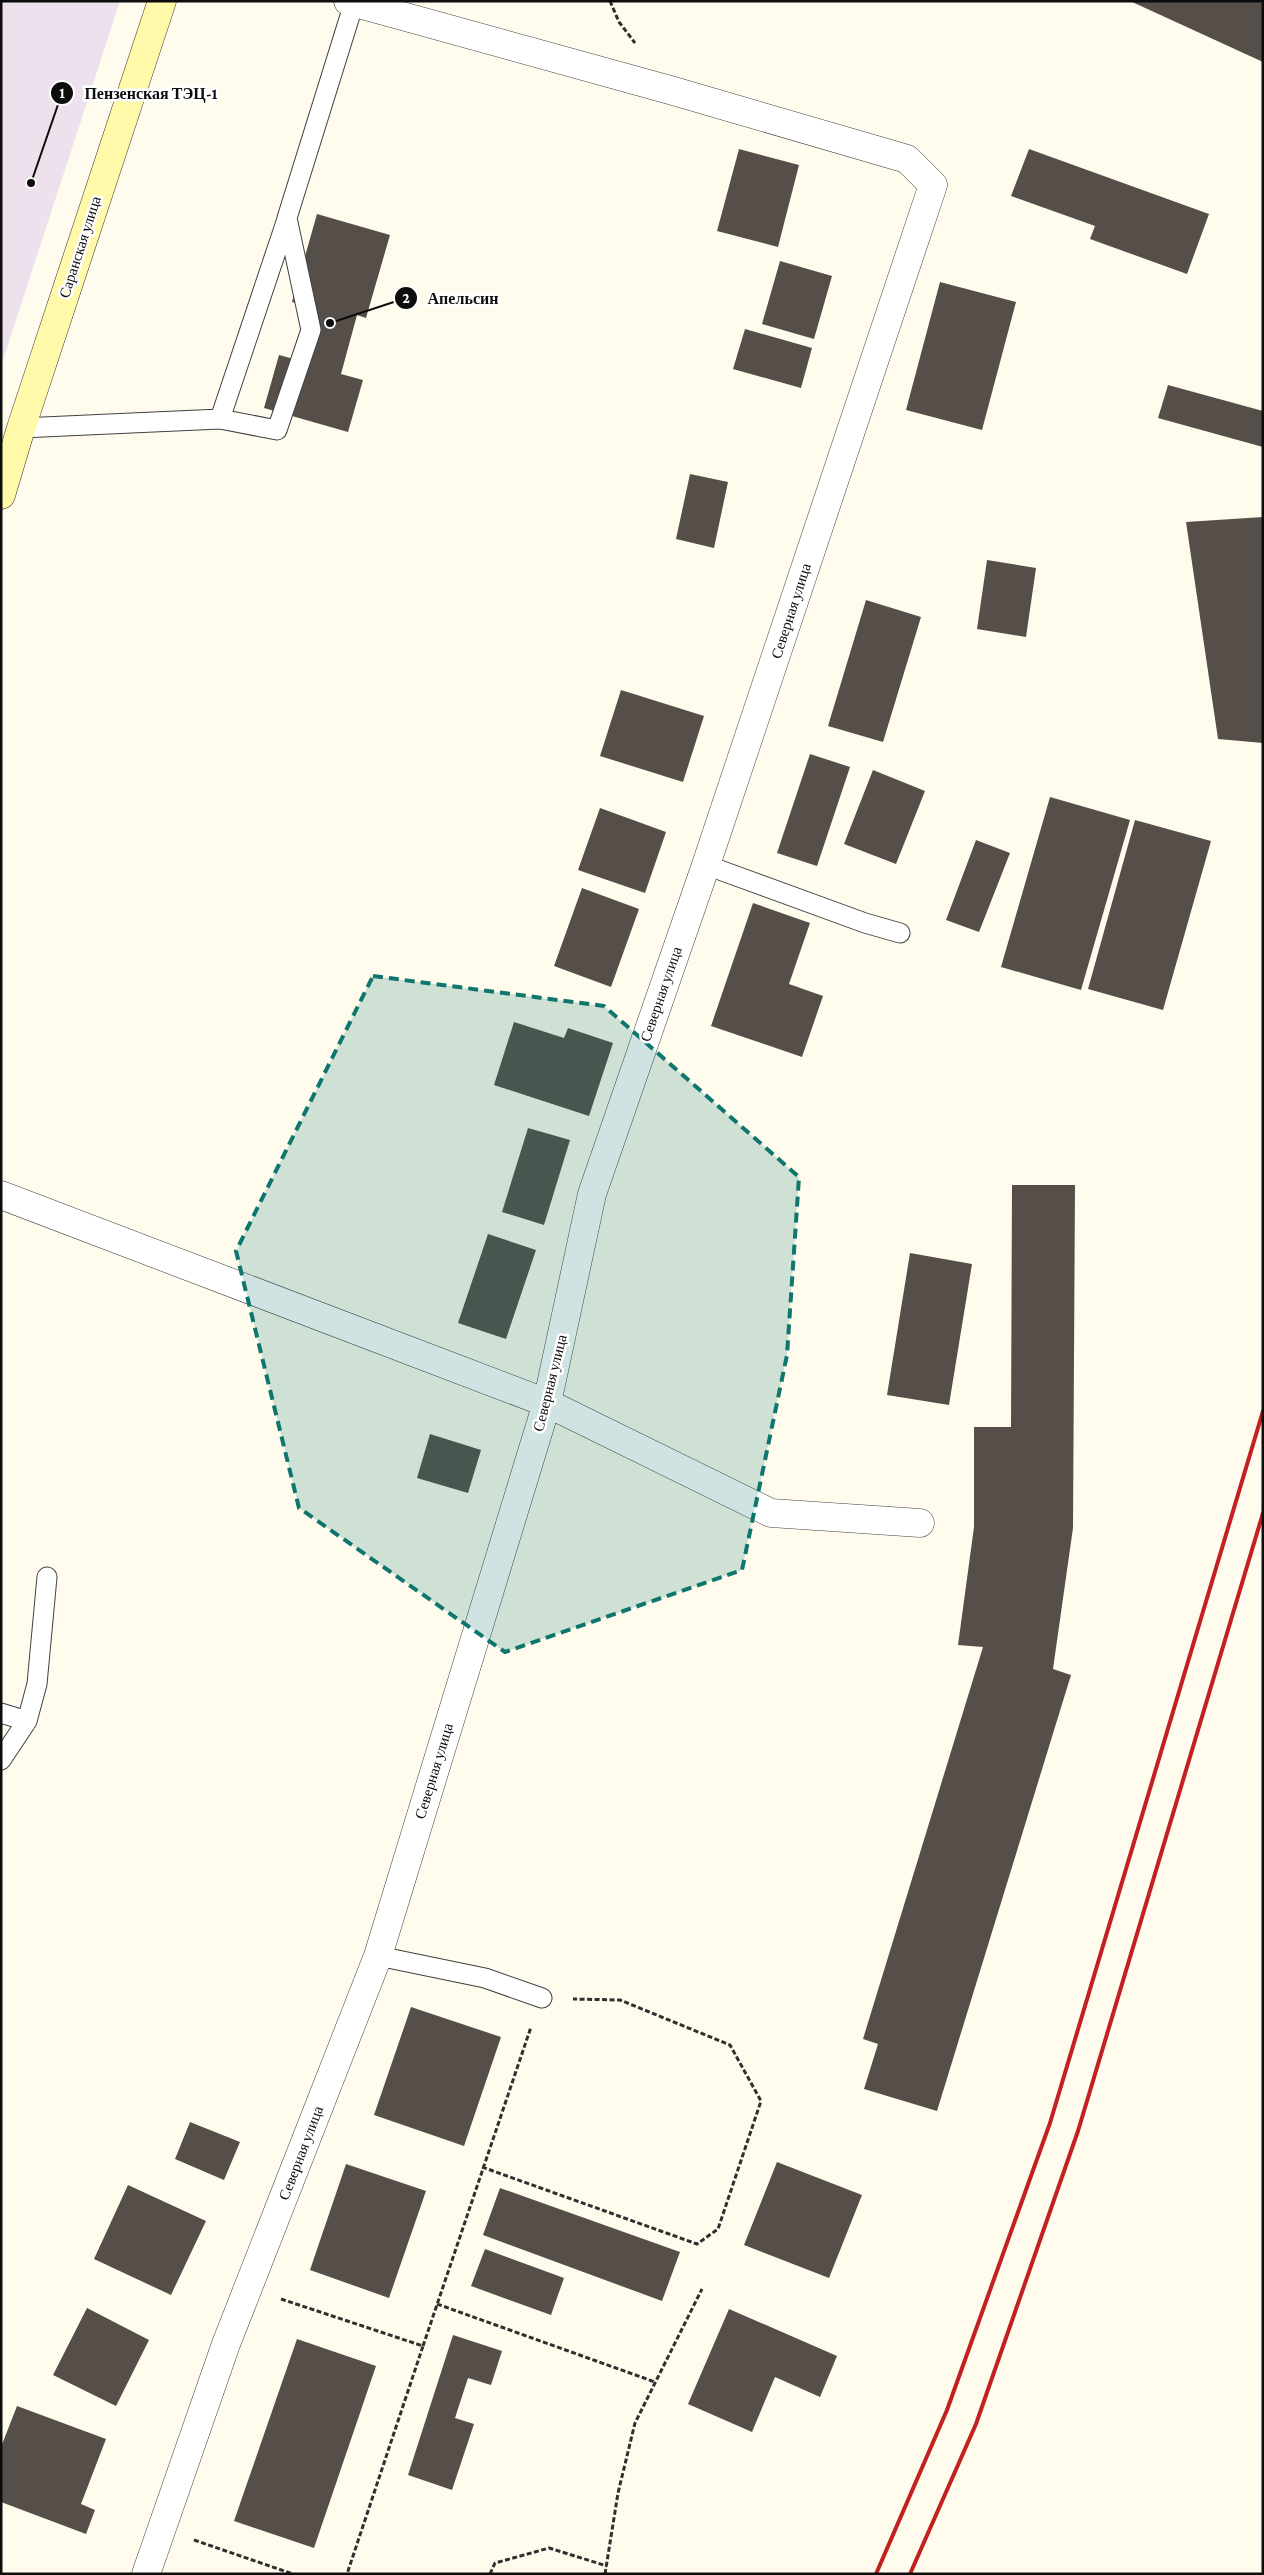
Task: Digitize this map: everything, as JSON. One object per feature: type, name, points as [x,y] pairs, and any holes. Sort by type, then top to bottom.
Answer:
[{"type":"main road","name":"Саранская улица","points":[[1,494],[20,428],[162,1]]},
{"type":"street","name":"Северная улица","points":[[146,2574],[248,2288],[378,1956],[547,1403],[592,1194],[706,865],[932,185],[907,159],[670,90],[351,2]]},
{"type":"street","points":[[1,1195],[547,1403],[771,1513],[920,1523]]},
{"type":"lane","points":[[220,419],[287,218],[351,2]]},
{"type":"lane","points":[[20,428],[220,419],[277,430],[311,330],[287,218]]},
{"type":"lane","points":[[706,865],[865,923],[900,933]]},
{"type":"lane","points":[[1,1760],[27,1721],[37,1684],[47,1577]]},
{"type":"lane","points":[[1,1713],[27,1721]]},
{"type":"lane","points":[[378,1956],[485,1978],[542,1998]]},
{"type":"path","points":[[347,2574],[482,2167],[542,1998],[620,2000],[730,2045],[761,2101],[718,2229],[698,2244],[482,2167]]},
{"type":"path","points":[[248,2288],[423,2346]]},
{"type":"path","points":[[606,2574],[618,2493],[635,2423],[702,2289]]},
{"type":"path","points":[[437,2304],[655,2382]]},
{"type":"path","points":[[162,2529],[293,2574]]},
{"type":"path","points":[[490,2574],[495,2563],[549,2548],[607,2566]]},
{"type":"highlighted area","points":[[373,976],[604,1006],[799,1177],[787,1355],[742,1570],[505,1652],[299,1508],[236,1251]]},
{"type":"shaded area","points":[[1,1],[120,1],[1,366]]},
{"type":"building","points":[[1130,1],[1263,1],[1263,62]]},
{"type":"building","points":[[739,149],[799,165],[778,247],[717,231]]},
{"type":"building","points":[[1029,149],[1209,214],[1187,274],[1090,239],[1095,226],[1011,196]]},
{"type":"building","points":[[317,214],[390,235],[366,318],[357,315],[341,374],[363,380],[348,432],[264,408],[279,355],[294,359],[309,307],[292,302]]},
{"type":"building","points":[[780,261],[832,276],[814,339],[762,324]]},
{"type":"building","points":[[940,282],[1016,302],[982,430],[906,410]]},
{"type":"building","points":[[745,329],[812,348],[801,388],[733,369]]},
{"type":"building","points":[[1168,385],[1263,411],[1263,447],[1158,418]]},
{"type":"building","points":[[690,474],[728,482],[714,548],[676,539]]},
{"type":"building","points":[[1263,517],[1263,743],[1218,739],[1186,522]]},
{"type":"building","points":[[987,560],[1036,568],[1026,637],[977,629]]},
{"type":"building","points":[[866,600],[921,617],[883,742],[828,726]]},
{"type":"building","points":[[621,690],[704,716],[683,782],[600,756]]},
{"type":"building","points":[[810,754],[850,767],[817,866],[777,853]]},
{"type":"building","points":[[873,770],[925,791],[896,864],[844,844]]},
{"type":"building","points":[[1050,797],[1130,820],[1081,990],[1001,967]]},
{"type":"building","points":[[600,808],[666,832],[645,893],[578,870]]},
{"type":"building","points":[[1135,820],[1211,841],[1163,1010],[1088,989]]},
{"type":"building","points":[[976,840],[1010,853],[979,932],[946,920]]},
{"type":"building","points":[[582,888],[639,909],[611,987],[554,966]]},
{"type":"building","points":[[753,903],[810,923],[789,984],[823,996],[802,1057],[711,1026]]},
{"type":"building","points":[[514,1022],[564,1038],[568,1028],[613,1043],[589,1116],[494,1085]]},
{"type":"building","points":[[528,1128],[570,1140],[544,1225],[502,1212]]},
{"type":"building","points":[[1012,1185],[1075,1185],[1073,1528],[1053,1669],[1071,1675],[937,2111],[864,2089],[878,2044],[863,2039],[983,1647],[958,1645],[974,1527],[974,1427],[1011,1427]]},
{"type":"building","points":[[488,1234],[536,1250],[506,1339],[458,1323]]},
{"type":"building","points":[[910,1253],[972,1264],[949,1405],[887,1395]]},
{"type":"building","points":[[430,1434],[481,1450],[468,1493],[417,1478]]},
{"type":"building","points":[[411,2007],[501,2037],[464,2146],[374,2115]]},
{"type":"building","points":[[190,2122],[240,2142],[224,2180],[175,2159]]},
{"type":"building","points":[[777,2162],[862,2195],[829,2278],[744,2245]]},
{"type":"building","points":[[346,2164],[426,2191],[389,2298],[310,2270]]},
{"type":"building","points":[[128,2185],[206,2221],[171,2295],[94,2259]]},
{"type":"building","points":[[500,2188],[680,2252],[662,2301],[483,2235]]},
{"type":"building","points":[[485,2249],[564,2278],[551,2315],[471,2286]]},
{"type":"building","points":[[87,2308],[149,2340],[116,2406],[53,2375]]},
{"type":"building","points":[[729,2309],[837,2356],[820,2397],[775,2377],[752,2432],[688,2404]]},
{"type":"building","points":[[453,2335],[502,2351],[491,2385],[468,2378],[455,2418],[474,2424],[452,2490],[408,2475]]},
{"type":"building","points":[[297,2339],[376,2366],[314,2548],[234,2521]]},
{"type":"building","points":[[17,2406],[106,2439],[81,2504],[95,2510],[86,2534],[1,2502],[1,2447]]},
{"type":"railway","points":[[876,2574],[947,2410],[1050,2123],[1263,1411]]},
{"type":"railway","points":[[910,2574],[976,2424],[1078,2131],[1263,1513]]},
{"type":"place","name":"Пензенская ТЭЦ-1","points":[[31,183]]},
{"type":"place","name":"Апельсин","points":[[330,323]]}]
